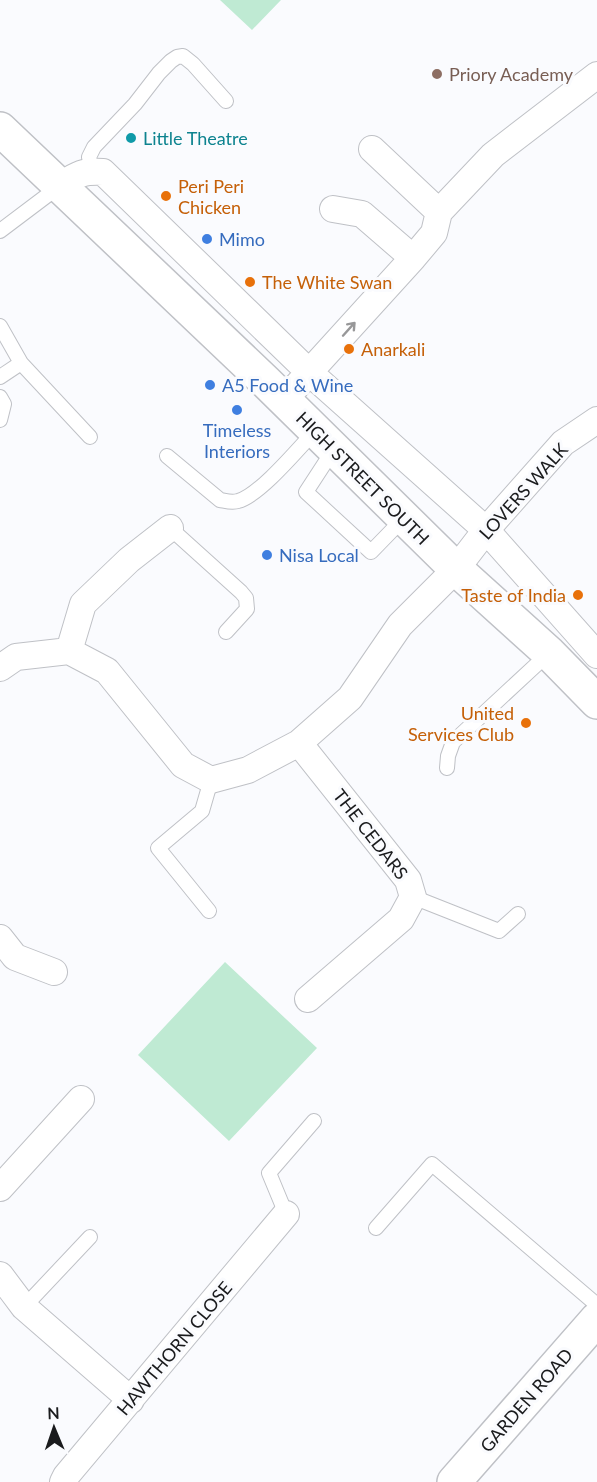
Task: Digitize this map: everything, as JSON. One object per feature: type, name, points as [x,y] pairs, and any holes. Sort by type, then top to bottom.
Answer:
[{"type":"main road","name":"HIGH STREET SOUTH","points":[[0,129],[284,400],[456,569],[549,653],[597,702]]},
{"type":"main road","name":"GARDEN ROAD","points":[[454,1482],[597,1319]]},
{"type":"street","points":[[284,400],[413,258],[434,233],[439,212],[493,155],[597,75]]},
{"type":"street","points":[[372,149],[439,212]]},
{"type":"street","points":[[61,185],[88,171],[103,172],[310,373],[486,530],[597,655]]},
{"type":"street","points":[[333,209],[362,214],[413,258]]},
{"type":"street","name":"LOVERS WALK","points":[[211,780],[248,770],[299,743],[350,698],[400,625],[456,569],[486,530],[563,443],[597,420]]},
{"type":"street","points":[[69,651],[83,604],[129,560],[170,528]]},
{"type":"street","points":[[0,668],[16,657],[69,651],[107,671],[183,765],[211,780]]},
{"type":"street","name":"THE CEDARS","points":[[299,743],[408,880],[413,897],[401,919],[308,999]]},
{"type":"street","points":[[0,938],[15,957],[54,972]]},
{"type":"street","points":[[0,1188],[81,1099]]},
{"type":"street","name":"HAWTHORN CLOSE","points":[[63,1482],[286,1214]]},
{"type":"street","points":[[0,1275],[24,1307],[131,1400]]},
{"type":"lane","points":[[92,171],[89,158],[94,147],[135,104],[159,73],[177,57],[183,56],[193,64],[226,101]]},
{"type":"lane","points":[[0,231],[61,185]]},
{"type":"lane","points":[[0,326],[21,363],[90,438]]},
{"type":"lane","points":[[0,377],[21,363]]},
{"type":"lane","points":[[0,397],[4,404],[0,420]]},
{"type":"lane","points":[[167,456],[220,500],[240,501],[324,440]]},
{"type":"lane","points":[[324,440],[306,492],[370,552],[404,518]]},
{"type":"lane","points":[[170,528],[246,598],[247,609],[226,632]]},
{"type":"lane","points":[[447,768],[453,742],[549,653]]},
{"type":"lane","points":[[209,911],[158,848],[202,811],[211,780]]},
{"type":"lane","points":[[413,897],[499,931],[518,914]]},
{"type":"lane","points":[[286,1214],[269,1173],[314,1121]]},
{"type":"lane","points":[[376,1228],[432,1164],[597,1305]]},
{"type":"lane","points":[[24,1307],[90,1237]]},
{"type":"green space","points":[[220,0],[281,0],[252,30]]},
{"type":"green space","points":[[225,962],[317,1048],[229,1141],[138,1055]]},
{"type":"place","name":"Priory Academy","points":[[437,74]]},
{"type":"place","name":"Little Theatre","points":[[131,138]]},
{"type":"place","name":"Peri Peri Chicken","points":[[166,196]]},
{"type":"place","name":"Mimo","points":[[207,239]]},
{"type":"place","name":"The White Swan","points":[[250,282]]},
{"type":"place","name":"Anarkali","points":[[349,349]]},
{"type":"place","name":"A5 Food & Wine","points":[[210,385]]},
{"type":"place","name":"Timeless Interiors","points":[[237,410]]},
{"type":"place","name":"Nisa Local","points":[[267,555]]},
{"type":"place","name":"Taste of India","points":[[578,595]]},
{"type":"place","name":"United Services Club","points":[[526,723]]}]
